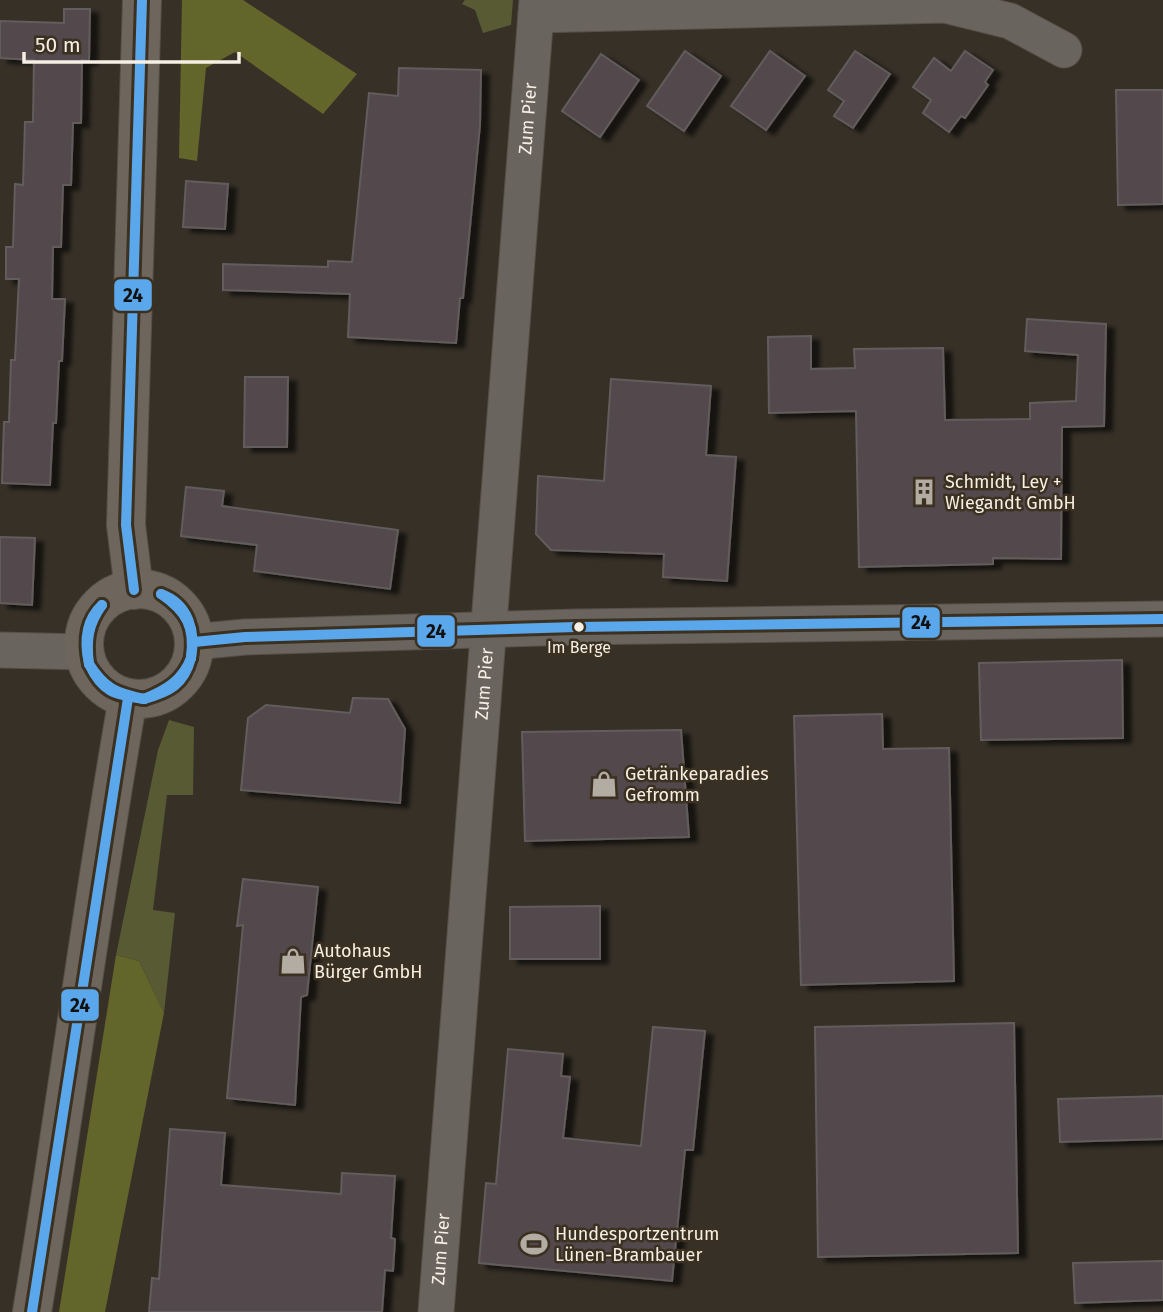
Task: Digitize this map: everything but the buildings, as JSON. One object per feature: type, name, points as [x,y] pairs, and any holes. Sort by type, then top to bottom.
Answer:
[{"type":"main road","points":[[134,590],[126,512],[142,0]]},
{"type":"main road","points":[[134,590],[163,594],[175,603],[192,628],[194,642],[192,659],[185,674],[174,686],[160,695],[144,699],[115,694],[104,686],[88,665],[85,652],[85,634],[91,618],[102,604],[117,594],[134,590]]},
{"type":"main road","points":[[32,1312],[59,1150],[93,905],[128,698]]},
{"type":"street","name":"Zum Pier","points":[[436,1312],[536,8],[945,5],[1010,21],[1064,50]]},
{"type":"street","points":[[194,642],[245,637],[576,627],[1163,619]]},
{"type":"street","points":[[0,650],[85,652]]},
{"type":"green space","points":[[182,0],[243,0],[357,74],[323,114],[235,52],[206,68],[197,161],[179,158]]},
{"type":"green space","points":[[465,0],[513,0],[511,25],[483,33],[475,10],[462,4]]},
{"type":"green space","points":[[169,720],[194,727],[193,795],[167,795],[153,910],[175,913],[164,1013],[139,961],[116,955],[158,750]]},
{"type":"green space","points":[[116,955],[139,961],[164,1013],[105,1312],[59,1312]]},
{"type":"transit line","name":"24","points":[[134,590],[126,525],[142,0]]},
{"type":"transit line","name":"24","points":[[161,594],[178,605],[188,620],[192,638],[191,658]]},
{"type":"transit line","name":"24","points":[[161,594],[177,607],[187,621],[192,637],[191,658]]},
{"type":"transit line","name":"24","points":[[89,664],[87,632],[92,618],[102,605]]},
{"type":"transit line","name":"24","points":[[89,664],[89,633],[102,605]]},
{"type":"transit line","name":"24","points":[[194,642],[245,637],[576,627],[1163,619]]},
{"type":"transit line","name":"24","points":[[144,699],[172,684],[183,673],[191,658]]},
{"type":"transit line","name":"24","points":[[144,699],[161,693],[180,681],[191,658]]},
{"type":"transit line","name":"24","points":[[89,664],[112,689],[144,699]]},
{"type":"transit line","name":"24","points":[[89,664],[99,681],[110,691],[144,699]]},
{"type":"transit line","name":"24","points":[[32,1312],[128,698]]},
{"type":"place","name":"Schmidt, Ley + Wiegandt GmbH","points":[[924,492]]},
{"type":"place","name":"Im Berge","points":[[579,627]]},
{"type":"place","name":"Getränkeparadies Gefromm","points":[[604,784]]},
{"type":"place","name":"Autohaus Bürger GmbH","points":[[293,961]]},
{"type":"place","name":"Hundesportzentrum Lünen-Brambauer","points":[[534,1244]]}]
